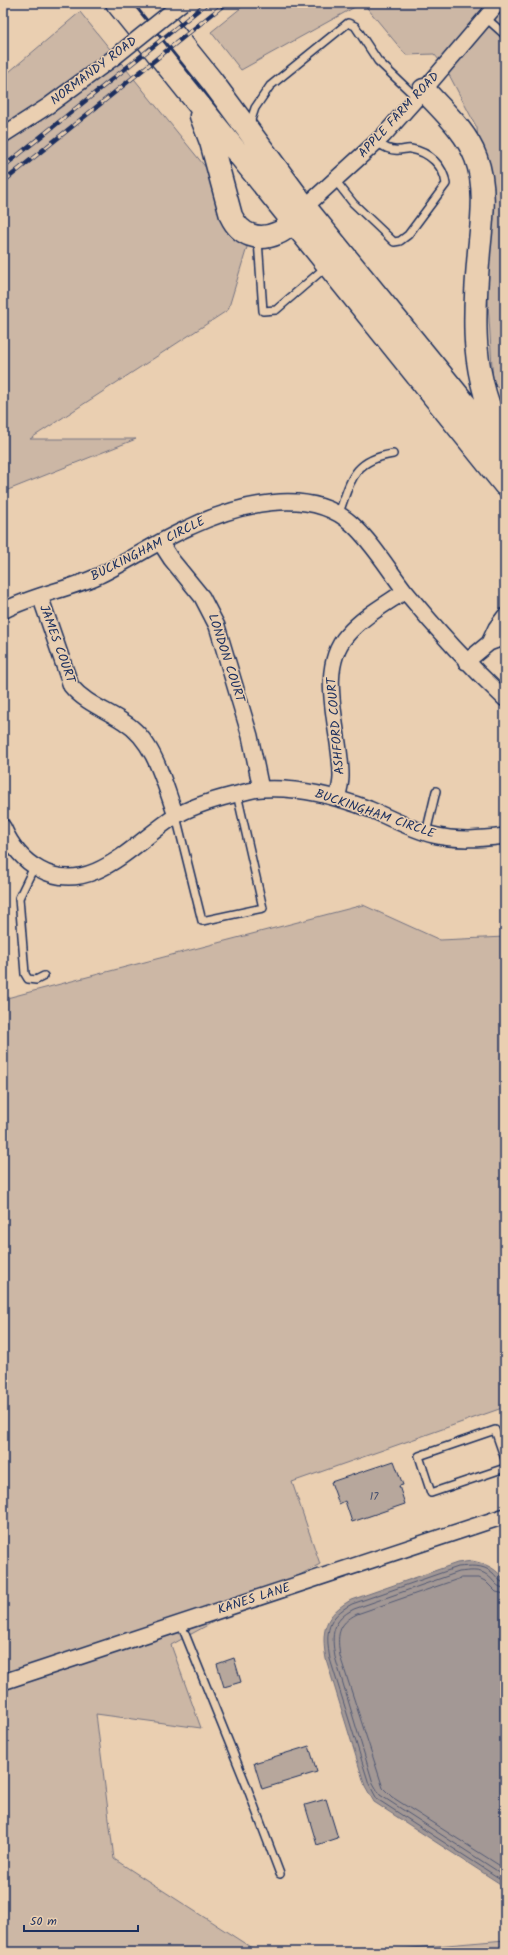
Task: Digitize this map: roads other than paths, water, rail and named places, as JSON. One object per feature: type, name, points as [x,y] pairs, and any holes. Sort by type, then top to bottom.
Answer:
[{"type":"highway","points":[[117,3],[186,88],[299,214],[496,458],[505,485]]},
{"type":"highway","points":[[149,3],[211,80],[248,130],[328,265],[496,458]]},
{"type":"highway","points":[[186,88],[203,121],[211,142],[233,221],[236,226],[245,233],[257,237],[269,237],[280,233],[299,214]]},
{"type":"highway","points":[[421,94],[455,124],[467,140],[479,169],[482,189],[482,214],[474,304],[475,346],[484,393],[495,423],[505,441]]},
{"type":"street","name":"NORMANDY ROAD","points":[[3,135],[48,106],[116,56],[182,3]]},
{"type":"street","name":"APPLE FARM ROAD","points":[[299,214],[376,142],[421,94],[498,3]]},
{"type":"street","points":[[496,458],[505,494]]},
{"type":"street","name":"BUCKINGHAM CIRCLE","points":[[3,611],[19,602],[96,577],[160,542],[208,519],[226,513],[272,503],[301,502],[339,513],[352,524],[364,537],[405,591],[466,662],[505,699]]},
{"type":"street","name":"LONDON COURT","points":[[160,542],[171,559],[202,597],[217,626],[250,736],[261,789]]},
{"type":"street","name":"ASHFORD COURT","points":[[337,798],[342,778],[332,690],[332,669],[334,657],[340,643],[352,630],[405,591]]},
{"type":"street","name":"JAMES COURT","points":[[40,596],[71,686],[76,692],[90,702],[125,722],[142,738],[152,753],[176,816]]},
{"type":"street","points":[[489,643],[496,628],[505,616]]},
{"type":"street","points":[[466,662],[489,643],[505,637]]},
{"type":"street","name":"BUCKINGHAM CIRCLE","points":[[3,827],[16,851],[34,867],[60,877],[86,875],[111,864],[152,832],[176,816],[200,805],[237,794],[261,789],[306,791],[337,798],[369,809],[400,824],[426,833],[453,838],[479,839],[505,836]]},
{"type":"street","name":"KANES LANE","points":[[3,1682],[505,1516]]},
{"type":"lane","points":[[486,17],[505,35]]},
{"type":"lane","points":[[248,130],[255,108],[270,86],[348,23],[355,26],[378,61],[421,94]]},
{"type":"lane","points":[[335,180],[353,203],[394,242],[400,241],[408,235],[446,184],[446,176],[438,164],[429,156],[410,148],[388,150],[376,142]]},
{"type":"lane","points":[[257,237],[259,245],[263,311],[276,310],[328,265]]},
{"type":"lane","points":[[339,513],[354,473],[367,462],[393,454]]},
{"type":"lane","points":[[426,833],[436,791]]},
{"type":"lane","points":[[176,816],[202,921],[263,908],[237,794]]},
{"type":"lane","points":[[34,867],[19,898],[25,974],[28,979],[36,980],[44,976]]},
{"type":"lane","points":[[505,1459],[495,1430],[419,1456],[431,1493],[505,1468]]},
{"type":"lane","points":[[181,1624],[247,1787],[280,1874]]},
{"type":"water","points":[[472,1561],[492,1568],[502,1577],[505,1582],[505,1887],[374,1802],[365,1786],[326,1659],[324,1640],[326,1625],[330,1618],[342,1606],[351,1600],[457,1563]]},
{"type":"railway","points":[[3,167],[207,3]]},
{"type":"railway","points":[[3,182],[226,3]]}]
